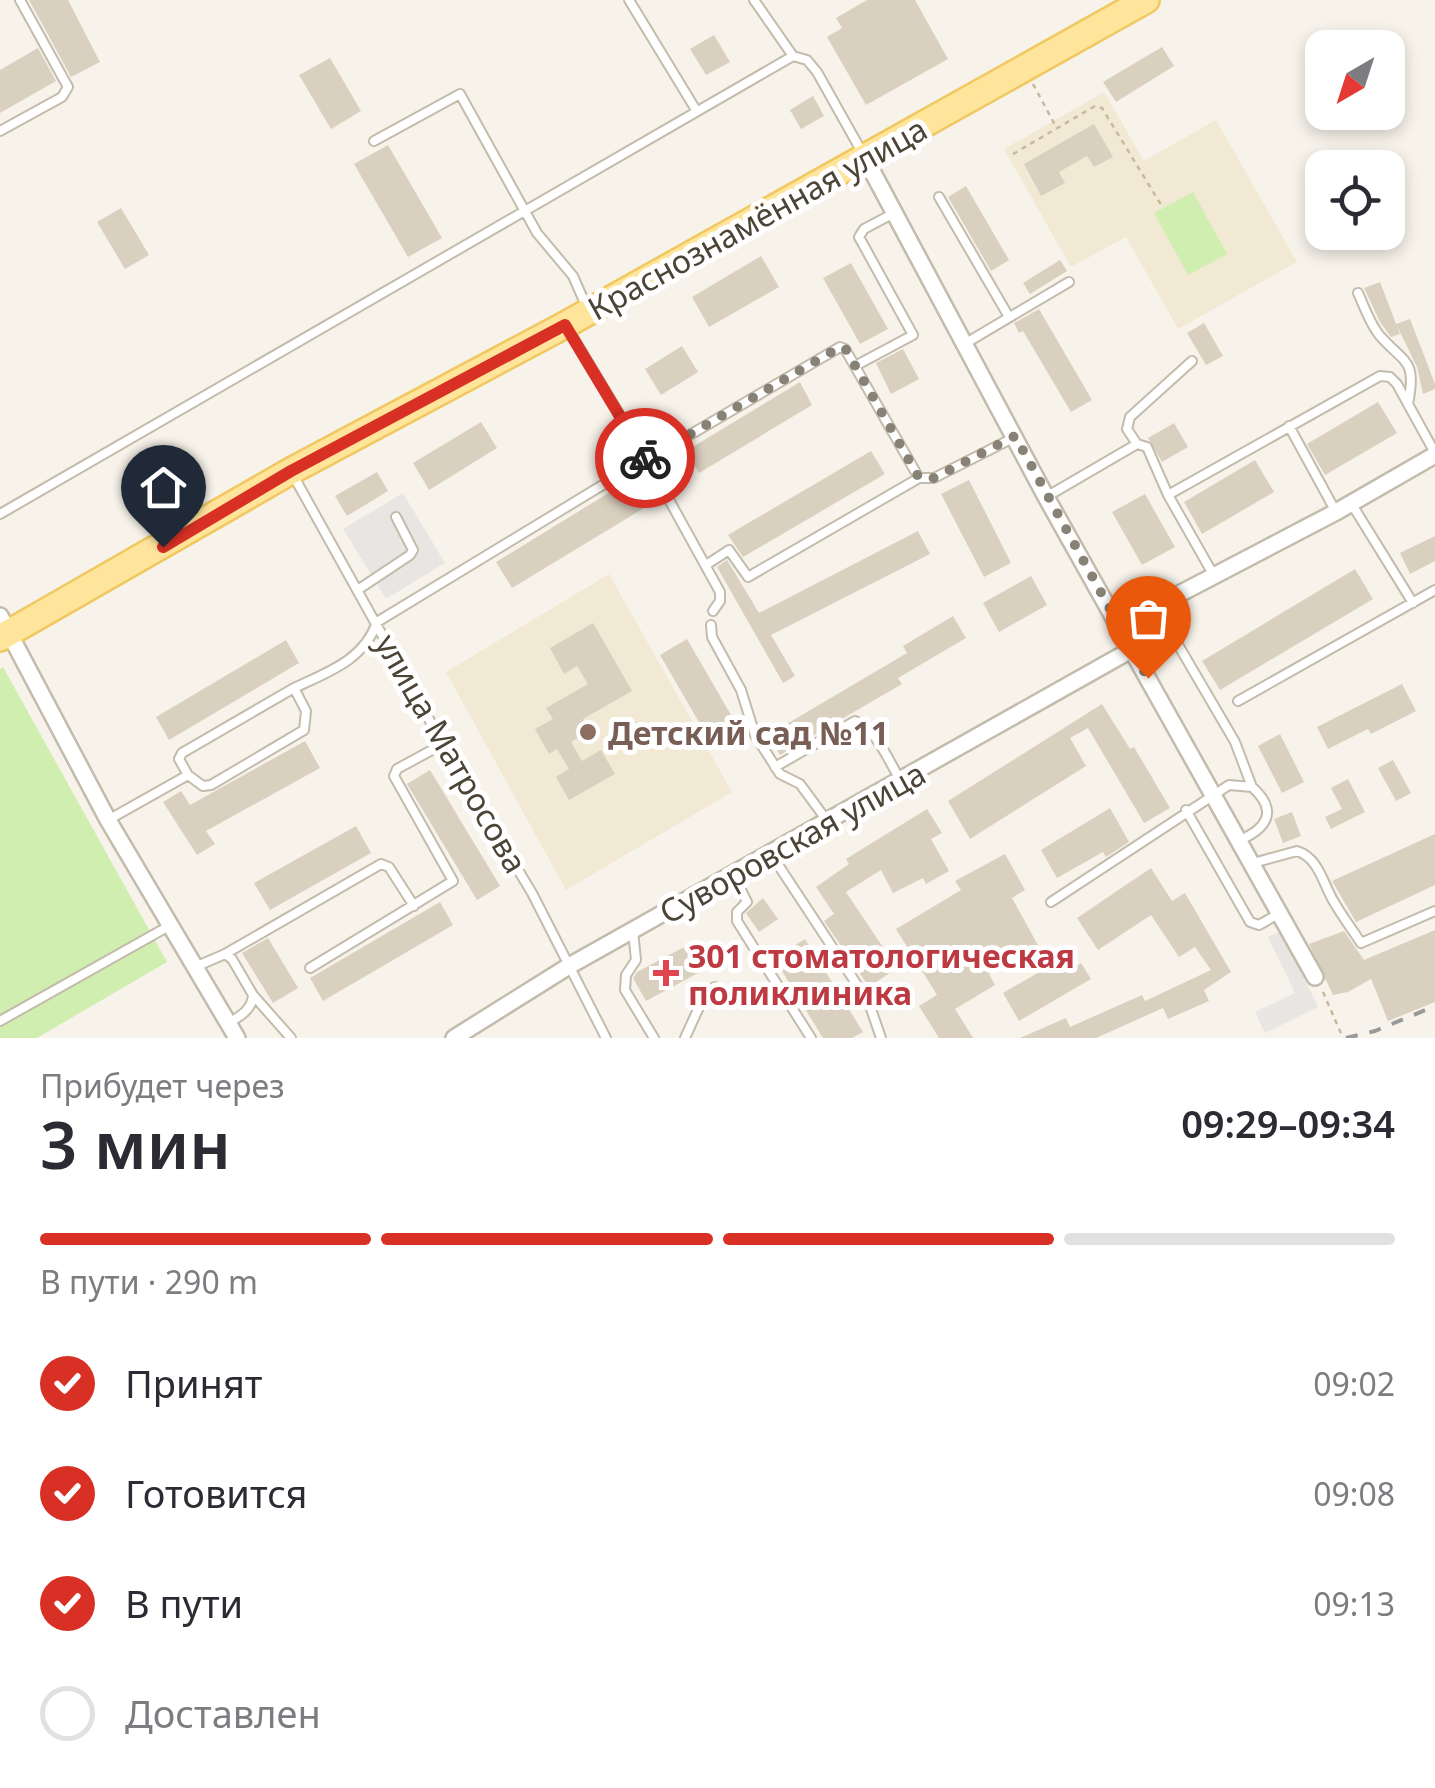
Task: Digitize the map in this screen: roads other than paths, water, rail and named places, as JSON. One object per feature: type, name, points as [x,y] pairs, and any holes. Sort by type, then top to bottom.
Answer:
[{"type":"main road","name":"Краснознамённая улица","points":[[3,629],[565,325],[1146,0]]},
{"type":"street","points":[[864,156],[1046,496],[1315,978]]},
{"type":"street","points":[[1118,626],[1336,512],[1435,454]]},
{"type":"street","points":[[3,629],[108,820],[233,1030]]},
{"type":"street","name":"Суворовская улица","points":[[454,1038],[568,966],[1131,650]]},
{"type":"lane","points":[[0,131],[62,98],[68,88],[20,0]]},
{"type":"lane","points":[[629,0],[696,110]]},
{"type":"lane","points":[[754,0],[793,56],[806,60],[816,72],[864,156]]},
{"type":"lane","points":[[0,514],[793,56]]},
{"type":"lane","points":[[374,141],[460,94],[537,233],[580,287],[588,312]]},
{"type":"lane","points":[[939,197],[1009,316]]},
{"type":"lane","points":[[855,366],[913,334],[859,237],[864,229],[894,213]]},
{"type":"lane","points":[[966,344],[1069,282]]},
{"type":"lane","points":[[1358,293],[1377,332],[1400,353],[1410,370],[1408,404]]},
{"type":"lane","points":[[565,325],[720,592],[720,601],[713,611]]},
{"type":"lane","points":[[646,460],[840,347],[845,348],[919,478]]},
{"type":"lane","points":[[1192,361],[1130,417],[1127,429],[1137,444],[1147,447],[1168,495],[1213,574]]},
{"type":"lane","points":[[1168,495],[1380,376],[1394,380],[1435,454]]},
{"type":"lane","points":[[1288,426],[1336,512]]},
{"type":"lane","points":[[706,565],[730,550],[748,577],[919,478],[934,478],[1015,436]]},
{"type":"lane","points":[[1046,496],[1137,444]]},
{"type":"lane","points":[[294,688],[306,711],[304,730],[211,785],[202,786],[188,775],[180,759],[182,753],[294,688],[357,654],[371,640],[377,622],[628,469]]},
{"type":"lane","name":"улица Матросова","points":[[291,471],[443,744],[532,893],[606,1038]]},
{"type":"lane","points":[[1351,502],[1412,603]]},
{"type":"lane","points":[[359,589],[413,550],[396,517]]},
{"type":"lane","points":[[1238,701],[1435,590]]},
{"type":"lane","points":[[1156,607],[1264,802],[1266,821],[1258,832],[1240,840]]},
{"type":"lane","points":[[711,625],[712,637],[745,700],[756,736],[780,774],[800,784],[828,822]]},
{"type":"lane","points":[[775,767],[855,720],[863,723],[874,737],[901,781]]},
{"type":"lane","points":[[310,968],[453,881],[394,776],[398,769],[443,744]]},
{"type":"lane","points":[[108,820],[188,775]]},
{"type":"lane","points":[[1051,902],[1212,794],[1229,785],[1252,786]]},
{"type":"lane","points":[[1186,810],[1250,922],[1258,925],[1280,913]]},
{"type":"lane","points":[[1253,863],[1297,850],[1304,852],[1316,864],[1333,902],[1361,943],[1435,910]]},
{"type":"lane","points":[[770,854],[869,1003],[881,1038]]},
{"type":"lane","points":[[194,967],[225,954],[381,864],[389,867],[414,906]]},
{"type":"lane","points":[[732,874],[747,902],[737,912],[737,921],[810,1038]]},
{"type":"lane","points":[[0,1021],[169,926]]},
{"type":"lane","points":[[633,930],[636,960],[626,975],[625,990],[654,1038]]},
{"type":"lane","points":[[225,954],[232,959],[252,996],[292,1038]]},
{"type":"lane","points":[[685,1038],[705,994],[715,987]]},
{"type":"lane","points":[[233,1030],[250,1006],[252,996]]},
{"type":"railway","points":[[1346,1038],[1375,1031],[1435,1006]]},
{"type":"place","name":"Детский сад №11","points":[[588,732]]},
{"type":"place","name":"301 стоматологическая поликлиника","points":[[666,973]]}]
